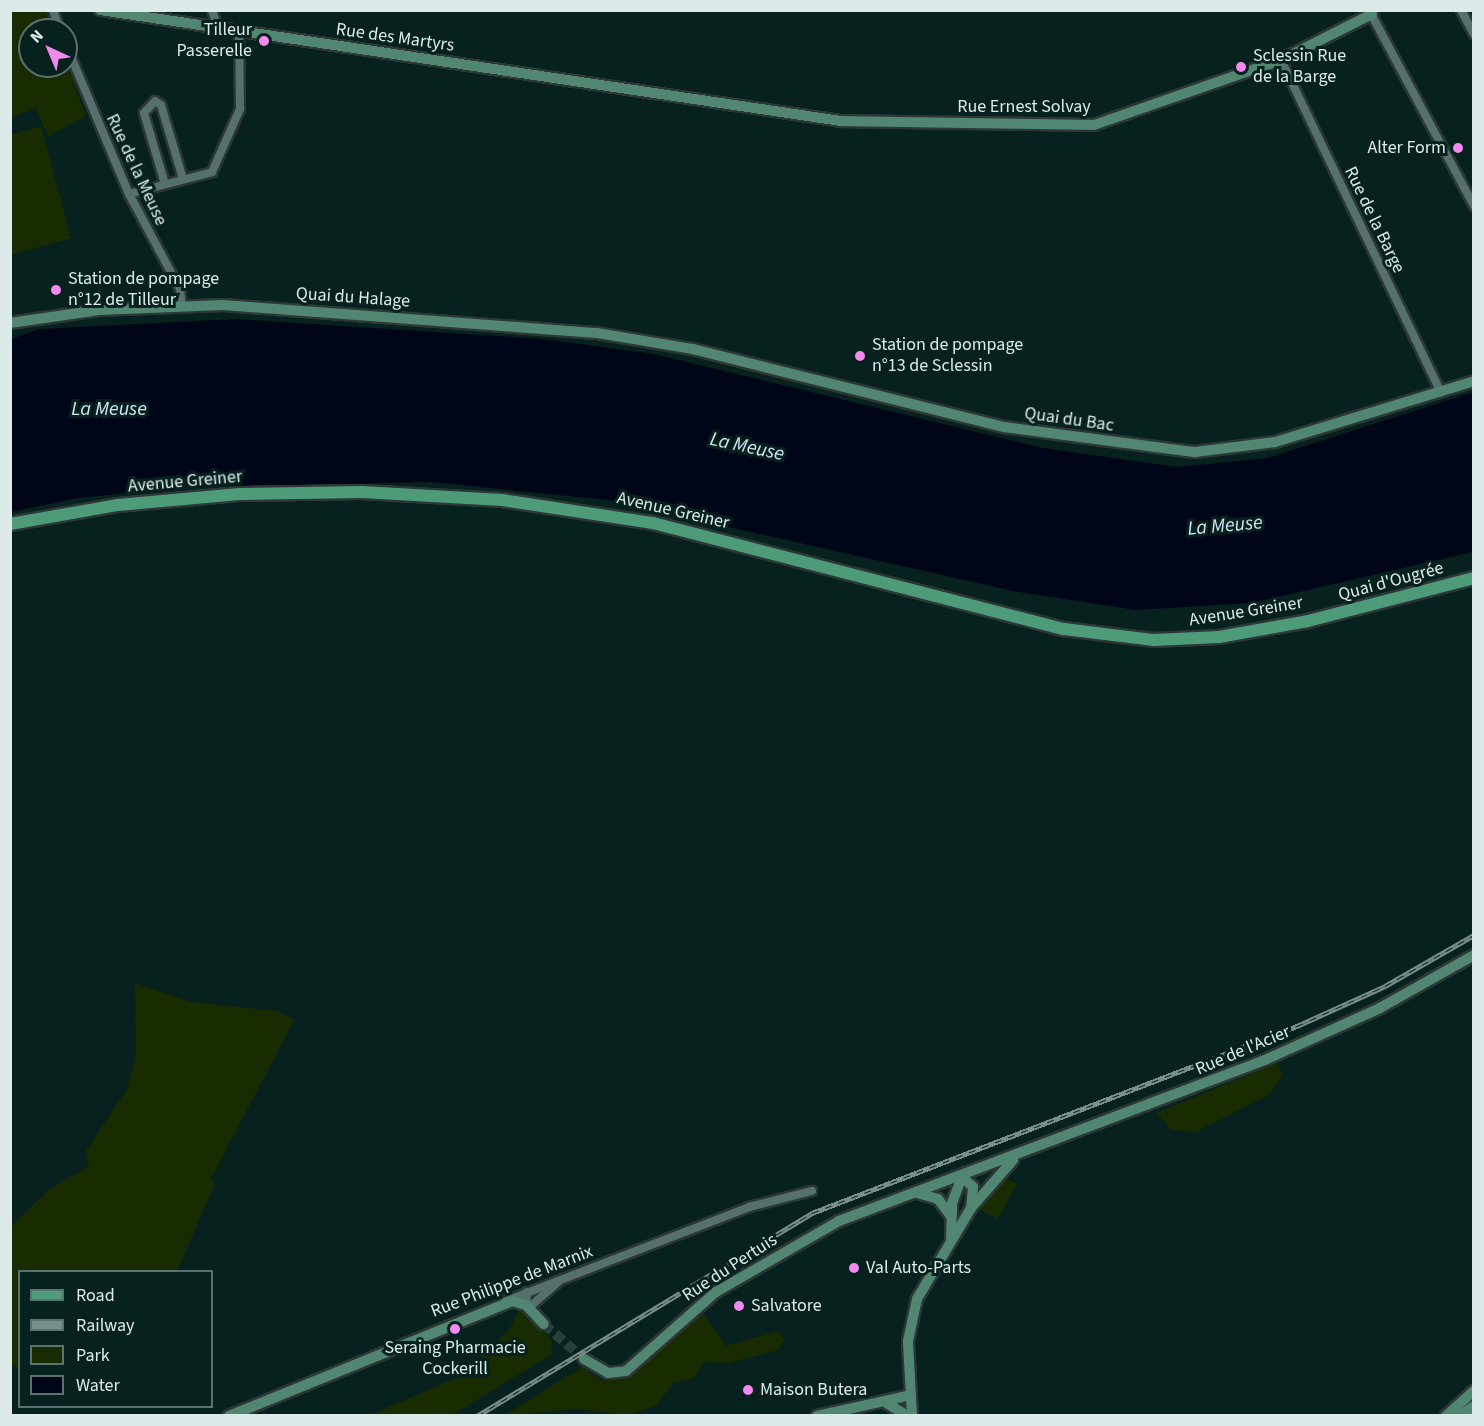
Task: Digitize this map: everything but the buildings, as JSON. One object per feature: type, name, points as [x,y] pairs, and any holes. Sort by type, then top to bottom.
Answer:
[{"type":"main road","name":"Rue des Martyrs","points":[[100,10],[134,13],[239,32],[650,93]]},
{"type":"main road","name":"Rue Ernest Solvay","points":[[650,93],[841,121],[1094,125],[1281,60],[1373,12]]},
{"type":"main road","name":"Quai du Halage","points":[[10,323],[182,305],[597,333],[693,350]]},
{"type":"main road","name":"Quai du Bac","points":[[693,350],[983,423],[1178,451],[1275,442],[1473,381]]},
{"type":"main road","name":"Avenue Greiner","points":[[10,524],[222,495],[447,495],[653,523],[1100,635],[1199,639],[1317,619]]},
{"type":"main road","name":"Quai d'Ougrée","points":[[1317,619],[1473,578]]},
{"type":"main road","name":"Rue de l'Acier","points":[[962,1177],[1016,1158],[1330,1032],[1473,955]]},
{"type":"main road","points":[[912,1416],[911,1317],[951,1237],[971,1208],[1016,1158]]},
{"type":"main road","points":[[951,1237],[951,1216],[962,1177],[973,1187],[971,1208]]},
{"type":"main road","name":"Rue du Pertuis","points":[[584,1359],[608,1373],[626,1371],[736,1279],[839,1221],[907,1193],[962,1177]]},
{"type":"main road","points":[[907,1193],[933,1196],[951,1216]]},
{"type":"main road","points":[[499,1305],[526,1305],[542,1321]]},
{"type":"main road","name":"Rue Philippe de Marnix","points":[[229,1416],[499,1305]]},
{"type":"main road","points":[[1446,1416],[1473,1391]]},
{"type":"main road","points":[[817,1416],[911,1395]]},
{"type":"main road","points":[[882,1400],[907,1416]]},
{"type":"main road","points":[[1460,1416],[1473,1406]]},
{"type":"street","points":[[212,10],[218,28]]},
{"type":"street","points":[[1461,10],[1473,34]]},
{"type":"street","points":[[1373,12],[1473,206]]},
{"type":"street","points":[[129,194],[212,172],[240,109],[239,32]]},
{"type":"street","name":"Rue de la Barge","points":[[1281,60],[1441,392]]},
{"type":"street","name":"Rue de la Meuse","points":[[78,73],[129,194],[180,289],[182,305]]},
{"type":"street","points":[[165,184],[144,113],[154,101],[161,105],[183,180]]},
{"type":"street","name":"Rue Philippe de Marnix","points":[[499,1305],[527,1292],[559,1282],[749,1207],[812,1191]]},
{"type":"street","points":[[527,1292],[526,1305],[543,1298],[559,1282]]},
{"type":"street","points":[[542,1321],[543,1298]]},
{"type":"green space","points":[[11,10],[48,11],[51,18],[18,18],[18,78],[72,78],[86,116],[48,136],[36,108],[11,117]]},
{"type":"green space","points":[[41,126],[71,238],[11,255],[11,135]]},
{"type":"green space","points":[[135,983],[191,1002],[279,1011],[294,1020],[211,1179],[215,1184],[177,1270],[18,1270],[18,1369],[11,1364],[11,1226],[50,1189],[89,1166],[86,1151],[127,1089],[136,1055]]},
{"type":"green space","points":[[1276,1063],[1283,1075],[1270,1094],[1196,1132],[1171,1130],[1157,1113]]},
{"type":"green space","points":[[1006,1178],[1017,1184],[998,1219],[978,1208]]},
{"type":"green space","points":[[519,1310],[541,1326],[552,1342],[551,1355],[452,1415],[368,1416],[458,1377],[509,1330]]},
{"type":"green space","points":[[702,1312],[726,1346],[778,1331],[784,1340],[778,1350],[728,1363],[704,1362],[693,1379],[674,1382],[656,1406],[628,1415],[577,1409],[503,1416],[582,1367],[603,1381],[632,1376]]},
{"type":"water","name":"La Meuse","points":[[236,319],[543,339],[654,354],[1043,448],[1177,467],[1268,458],[1473,392],[1473,552],[1251,603],[1136,610],[1013,591],[608,500],[430,482],[190,487],[77,498],[11,512],[11,339],[39,329]]},
{"type":"tunnel","points":[[544,1324],[584,1359]]},
{"type":"railway","points":[[477,1416],[812,1213],[1297,1026],[1385,986],[1474,935]]},
{"type":"place","name":"Tilleur Passerelle","points":[[264,41]]},
{"type":"place","name":"Sclessin Rue de la Barge","points":[[1241,67]]},
{"type":"place","name":"Alter Form","points":[[1458,148]]},
{"type":"place","name":"Station de pompage n°12 de Tilleur","points":[[56,290]]},
{"type":"place","name":"Station de pompage n°13 de Sclessin","points":[[860,356]]},
{"type":"place","name":"Val Auto-Parts","points":[[854,1268]]},
{"type":"place","name":"Salvatore","points":[[739,1306]]},
{"type":"place","name":"Seraing Pharmacie Cockerill","points":[[455,1329]]},
{"type":"place","name":"Maison Butera","points":[[748,1390]]}]
